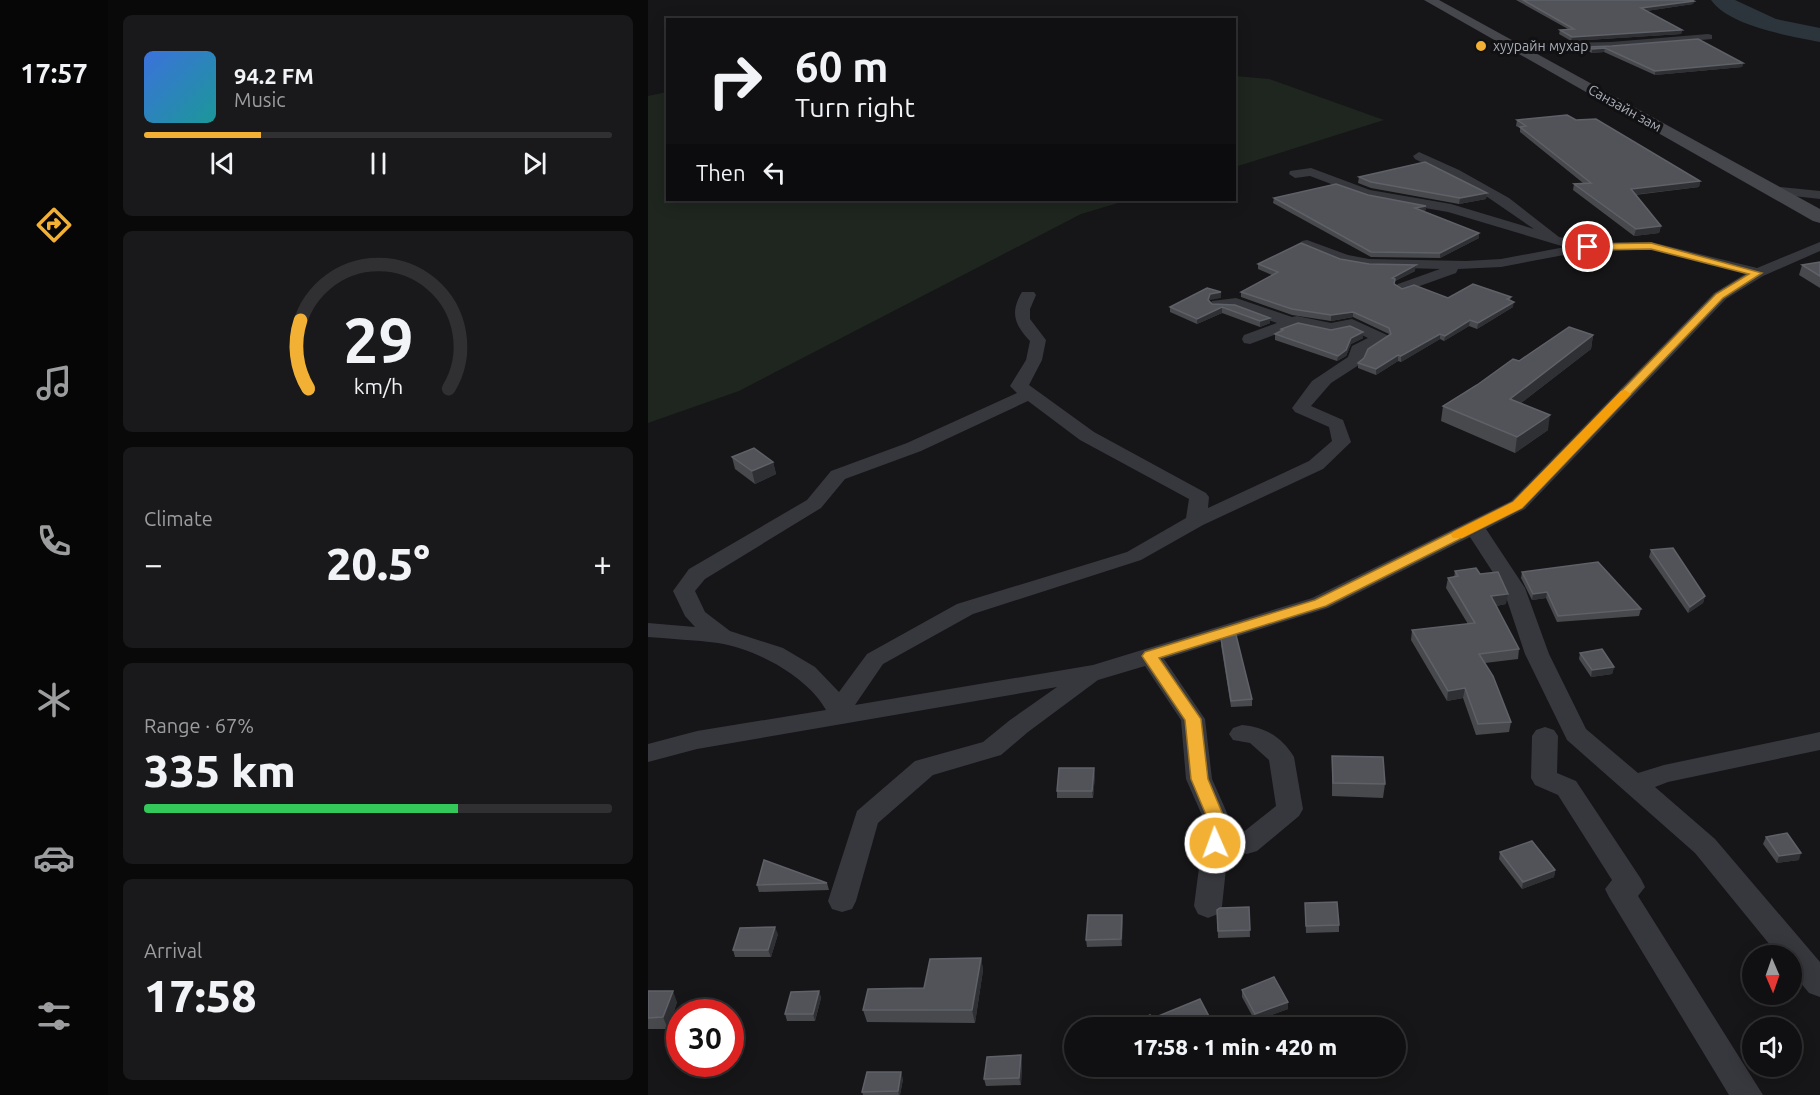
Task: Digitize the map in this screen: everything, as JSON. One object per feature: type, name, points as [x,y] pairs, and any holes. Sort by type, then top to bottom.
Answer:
[{"type":"main road","name":"Санзайн зам","points":[[1430,0],[1820,217]]},
{"type":"street","points":[[1515,47],[1611,45],[1708,37]]},
{"type":"street","points":[[1419,156],[1476,183],[1530,217],[1556,241]]},
{"type":"street","points":[[1295,174],[1311,172],[1368,194],[1451,208],[1556,241],[1588,247],[1651,246],[1758,273]]},
{"type":"street","points":[[1772,190],[1820,195]]},
{"type":"street","points":[[1307,244],[1345,259],[1370,263],[1466,265],[1544,257],[1588,247]]},
{"type":"street","points":[[648,753],[697,740],[837,712],[1095,673],[1320,603],[1518,505],[1719,296],[1758,273],[1820,246]]},
{"type":"street","points":[[1403,287],[1466,265]]},
{"type":"street","points":[[1028,295],[1019,314],[1022,325],[1038,340],[1034,360],[1019,386],[1087,436],[1199,497],[1196,521]]},
{"type":"street","points":[[1218,304],[1236,303],[1292,323]]},
{"type":"street","points":[[837,712],[875,659],[965,609],[1134,556],[1196,521],[1316,465],[1342,442],[1337,424],[1301,408],[1311,390],[1323,379],[1356,359],[1358,350],[1381,338],[1352,324],[1331,328],[1298,321],[1250,339]]},
{"type":"street","points":[[722,636],[696,616],[684,591],[697,574],[814,504],[838,475],[914,447],[1030,394]]},
{"type":"street","points":[[1474,526],[1514,588],[1537,654],[1576,734],[1705,846],[1820,984]]},
{"type":"street","points":[[648,630],[722,636],[775,653],[807,673],[837,712]]},
{"type":"street","points":[[1150,656],[1193,719],[1199,779],[1218,822],[1208,906]]},
{"type":"street","points":[[842,901],[866,818],[924,768],[993,749],[1019,726],[1095,673]]},
{"type":"street","points":[[1242,734],[1257,735],[1281,757],[1290,809],[1247,844]]},
{"type":"street","points":[[1545,736],[1544,777],[1567,788],[1631,887],[1619,889],[1747,1095]]},
{"type":"street","points":[[1634,785],[1664,774],[1820,741]]},
{"type":"shaded area","points":[[1236,76],[1269,79],[1384,120],[1236,167]]},
{"type":"shaded area","points":[[666,92],[666,201],[1125,201],[1081,214],[739,391],[648,423],[648,96]]},
{"type":"building","points":[[1523,0],[1694,1],[1641,8],[1682,30],[1572,37],[1560,30],[1574,29]]},
{"type":"building","points":[[1698,39],[1743,63],[1655,71],[1605,48],[1592,49],[1589,47],[1612,46]]},
{"type":"building","points":[[1567,115],[1576,120],[1596,119],[1700,181],[1631,189],[1661,226],[1636,229],[1574,184],[1591,183],[1520,127],[1526,126],[1517,120]]},
{"type":"building","points":[[1425,162],[1487,193],[1460,198],[1371,182],[1359,177]]},
{"type":"building","points":[[1336,184],[1368,195],[1426,206],[1415,208],[1479,233],[1440,253],[1371,252],[1274,198]]},
{"type":"building","points":[[1301,243],[1340,259],[1369,264],[1416,265],[1392,278],[1395,279],[1394,284],[1402,289],[1414,285],[1448,298],[1473,284],[1511,297],[1507,299],[1514,302],[1478,323],[1470,320],[1445,336],[1440,334],[1376,369],[1358,363],[1364,358],[1368,349],[1391,334],[1389,328],[1353,312],[1331,315],[1292,309],[1241,292],[1278,272],[1258,264]]},
{"type":"building","points":[[1820,262],[1820,276],[1802,265]]},
{"type":"building","points":[[1207,288],[1221,292],[1210,294],[1208,300],[1212,304],[1235,305],[1270,318],[1260,321],[1222,307],[1197,319],[1170,307]]},
{"type":"building","points":[[1298,323],[1331,330],[1350,326],[1363,332],[1351,338],[1346,350],[1338,356],[1275,334],[1283,330],[1281,329]]},
{"type":"building","points":[[1569,327],[1593,335],[1510,399],[1550,415],[1517,437],[1443,406],[1513,359],[1519,361]]},
{"type":"building","points":[[754,448],[773,462],[752,471],[732,457]]},
{"type":"building","points":[[1673,548],[1705,596],[1690,607],[1651,550]]},
{"type":"building","points":[[1598,562],[1641,609],[1558,616],[1547,592],[1533,594],[1522,572]]},
{"type":"building","points":[[1476,568],[1480,574],[1498,572],[1508,594],[1491,596],[1519,649],[1479,654],[1493,676],[1511,722],[1478,724],[1465,688],[1448,691],[1412,630],[1475,623],[1448,578],[1458,576],[1455,571]]},
{"type":"building","points":[[1236,635],[1252,699],[1231,701],[1221,638]]},
{"type":"building","points":[[1602,649],[1614,667],[1592,670],[1580,653]]},
{"type":"building","points":[[1332,756],[1383,757],[1385,784],[1333,783]]},
{"type":"building","points":[[1059,768],[1094,768],[1092,791],[1057,791]]},
{"type":"building","points":[[1787,833],[1801,853],[1779,856],[1766,837]]},
{"type":"building","points":[[1532,841],[1555,870],[1523,882],[1500,852]]},
{"type":"building","points":[[764,860],[827,883],[757,885]]},
{"type":"building","points":[[1337,902],[1339,925],[1306,926],[1305,903]]},
{"type":"building","points":[[1249,907],[1250,930],[1218,931],[1217,910]]},
{"type":"building","points":[[1088,915],[1122,915],[1121,939],[1086,940]]},
{"type":"building","points":[[775,927],[768,950],[733,950],[740,928]]},
{"type":"building","points":[[981,958],[972,1010],[863,1010],[868,989],[924,988],[930,959]]},
{"type":"building","points":[[1274,977],[1288,1002],[1255,1014],[1242,990]]},
{"type":"building","points":[[648,991],[673,991],[670,999],[666,999],[663,1017],[648,1018]]},
{"type":"building","points":[[819,991],[813,1014],[785,1014],[791,992]]},
{"type":"building","points":[[1200,999],[1209,1017],[1156,1017]]},
{"type":"building","points":[[1021,1055],[1019,1078],[984,1079],[987,1057]]},
{"type":"building","points":[[867,1072],[901,1072],[898,1091],[862,1092]]},
{"type":"waterway","points":[[1721,0],[1757,19],[1820,35]]},
{"type":"slow traffic","points":[[1457,535],[1518,505],[1625,394]]},
{"type":"place","name":"хуурайн мухар","points":[[1481,46]]},
{"type":"route","points":[[1215,843],[1218,822],[1199,779],[1193,719],[1150,656],[1320,603],[1518,505],[1719,296],[1758,273],[1651,246],[1588,247]]}]
